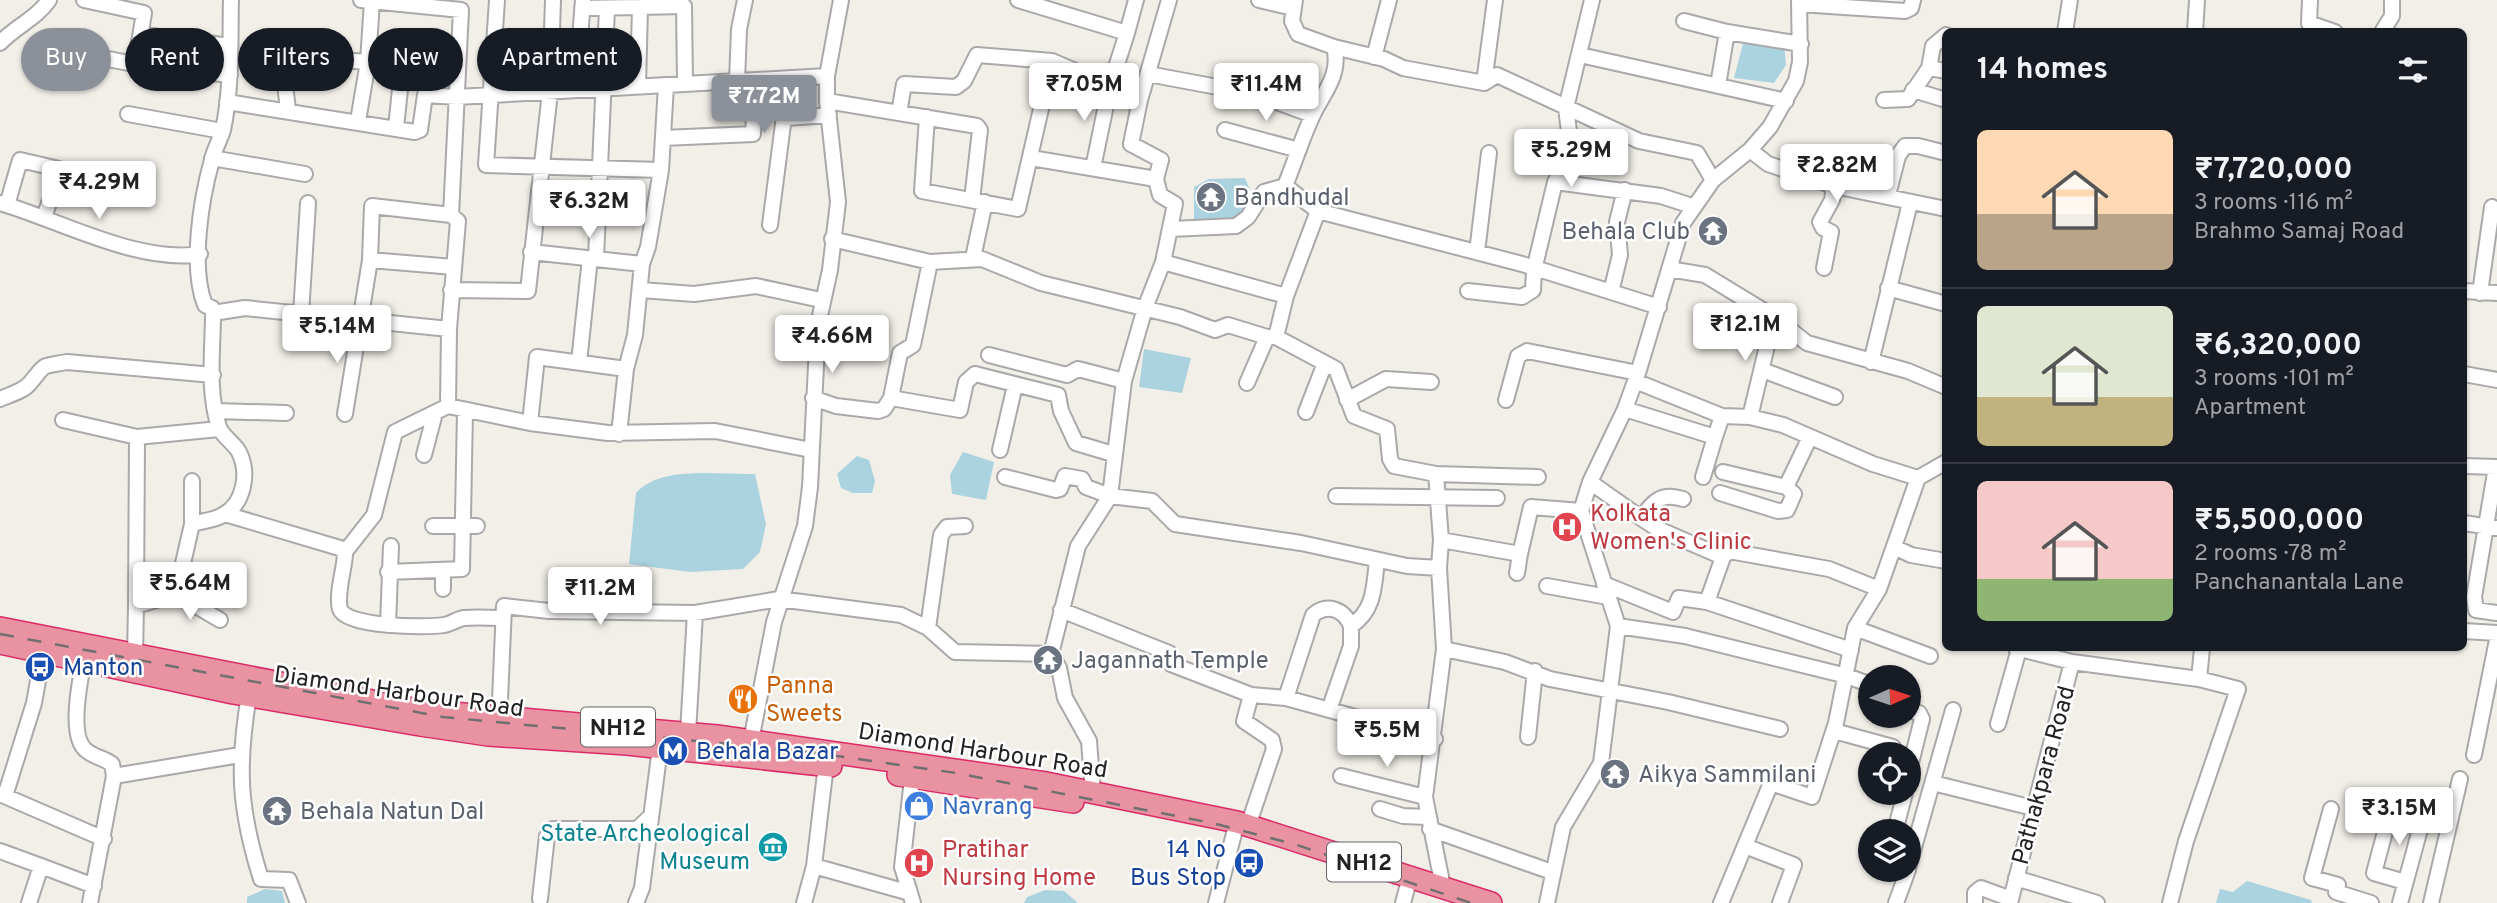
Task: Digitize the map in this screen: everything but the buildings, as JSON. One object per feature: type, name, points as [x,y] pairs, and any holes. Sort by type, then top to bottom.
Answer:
[{"type":"highway","name":"Diamond Harbour Road","points":[[0,628],[86,654],[249,695],[420,725],[688,733],[751,741],[1094,805],[1240,828],[1405,896],[1446,895]]},
{"type":"highway","name":"Diamond Harbour Road","points":[[0,643],[43,653],[135,656],[500,727],[660,748],[914,771],[1093,793],[1240,828],[1446,895],[1491,903]]},
{"type":"street","points":[[0,43],[10,32],[39,14],[49,0]]},
{"type":"street","points":[[83,0],[144,13],[142,28]]},
{"type":"street","points":[[225,514],[241,494],[245,467],[237,449],[219,429],[213,375],[213,313],[202,296],[200,254],[202,206],[227,102],[231,0]]},
{"type":"street","points":[[497,28],[498,0]]},
{"type":"street","points":[[551,28],[553,0]]},
{"type":"street","points":[[737,82],[739,29],[745,0]]},
{"type":"street","points":[[751,741],[779,599],[805,526],[821,300],[830,270],[838,202],[827,76],[841,0]]},
{"type":"street","points":[[1017,0],[1127,33]]},
{"type":"street","points":[[1093,168],[1110,86],[1136,0]]},
{"type":"street","points":[[1093,793],[1090,747],[1081,724],[1065,698],[1059,668],[1051,653],[1078,545],[1110,496],[1124,380],[1145,308],[1163,262],[1171,229],[1175,204],[1162,198],[1156,178],[1161,160],[1131,144],[1140,100],[1169,0]]},
{"type":"street","points":[[1259,0],[1294,4],[1292,21],[1298,34],[1334,47],[1374,57],[1402,68],[1484,83],[1497,75],[1639,141],[1697,153],[1713,180]]},
{"type":"street","points":[[1374,57],[1389,0]]},
{"type":"street","points":[[1484,83],[1495,0]]},
{"type":"street","points":[[1468,291],[1522,297],[1533,290],[1534,270],[1555,182],[1572,155],[1566,108],[1592,0]]},
{"type":"street","points":[[1547,903],[1563,827],[1601,764],[1618,626],[1581,510],[1590,482],[1625,409],[1637,377],[1683,223],[1692,206],[1713,180],[1750,150],[1786,101],[1796,81],[1801,44],[1799,2],[1905,11],[1911,8],[1913,0]]},
{"type":"street","points":[[2065,28],[2070,0]]},
{"type":"street","points":[[2195,28],[2197,0]]},
{"type":"street","points":[[2307,27],[2310,0]]},
{"type":"street","points":[[2384,28],[2392,16],[2392,0]]},
{"type":"street","points":[[358,121],[368,62],[366,1],[461,10],[451,215]]},
{"type":"street","points":[[580,28],[582,4],[607,8],[684,6],[685,83]]},
{"type":"street","points":[[639,28],[640,7]]},
{"type":"street","points":[[606,28],[607,8]]},
{"type":"street","points":[[1684,20],[1727,32],[1801,44]]},
{"type":"street","points":[[1718,85],[1727,32]]},
{"type":"street","points":[[1884,100],[1908,99],[1929,68],[1933,46],[1942,38]]},
{"type":"street","points":[[224,45],[230,46]]},
{"type":"street","points":[[1285,187],[1312,115],[1330,87],[1336,56],[1334,47]]},
{"type":"street","points":[[899,113],[904,85],[956,87],[964,81],[978,55],[1052,61],[1140,100]]},
{"type":"street","points":[[1580,55],[1786,101]]},
{"type":"street","points":[[288,110],[283,67],[286,56],[368,62]]},
{"type":"street","points":[[927,117],[922,191],[1018,209],[1052,61]]},
{"type":"street","points":[[1929,68],[1942,70]]},
{"type":"street","points":[[224,74],[230,75]]},
{"type":"street","points":[[1148,74],[1255,94],[1312,115]]},
{"type":"street","points":[[642,85],[827,76]]},
{"type":"street","points":[[663,138],[753,134],[756,81]]},
{"type":"street","points":[[619,434],[626,369],[641,290],[642,264],[648,247],[661,170],[666,85]]},
{"type":"street","points":[[1913,90],[1942,99]]},
{"type":"street","points":[[396,128],[400,91]]},
{"type":"street","points":[[227,102],[415,132],[420,130],[425,95],[559,91]]},
{"type":"street","points":[[579,362],[593,258],[603,91]]},
{"type":"street","points":[[451,290],[528,291],[550,92]]},
{"type":"street","points":[[491,93],[486,165],[661,170]]},
{"type":"street","points":[[770,225],[786,118],[828,108],[899,113],[973,124],[980,130],[979,201],[974,258]]},
{"type":"street","points":[[128,114],[222,131]]},
{"type":"street","points":[[1225,130],[1299,150]]},
{"type":"street","points":[[1888,195],[1898,156],[1905,146],[1942,152]]},
{"type":"street","points":[[1750,150],[1768,164],[1834,186],[1942,207]]},
{"type":"street","points":[[1477,252],[1489,153]]},
{"type":"street","points":[[212,158],[305,174]]},
{"type":"street","points":[[1031,158],[1156,178]]},
{"type":"street","points":[[59,169],[20,160],[4,204],[46,210],[86,236],[160,254],[180,257],[200,254]]},
{"type":"street","points":[[1555,182],[1625,190],[1675,199],[1692,206]]},
{"type":"street","points":[[1824,268],[1831,232],[1820,225],[1832,200],[1834,186]]},
{"type":"street","points":[[1171,229],[1236,226],[1248,217],[1264,192],[1285,187],[1318,211],[1477,252],[1658,307]]},
{"type":"street","points":[[1611,292],[1620,255],[1617,222],[1625,190]]},
{"type":"street","points":[[300,314],[308,203]]},
{"type":"street","points":[[1871,362],[1900,239],[1908,222],[1910,203]]},
{"type":"street","points":[[345,414],[370,260],[372,206],[451,215],[458,221],[442,410],[424,454]]},
{"type":"street","points":[[2480,293],[2492,207]]},
{"type":"street","points":[[1247,383],[1271,337],[1318,211]]},
{"type":"street","points":[[832,239],[930,262],[974,258],[1003,266],[1041,284],[1145,308],[1215,330],[1228,325],[1271,337],[1325,363],[1339,374],[1354,416],[1387,429],[1390,459],[1394,466],[1436,474],[1538,477]]},
{"type":"street","points":[[531,252],[642,264]]},
{"type":"street","points":[[370,260],[454,267]]},
{"type":"street","points":[[813,398],[836,405],[878,411],[884,409],[891,398],[900,353],[913,345],[930,262]]},
{"type":"street","points":[[1163,262],[1286,296]]},
{"type":"street","points":[[1670,268],[1705,275],[1774,317],[1807,343],[1908,371],[1942,385]]},
{"type":"street","points":[[641,290],[694,294],[757,286],[821,300]]},
{"type":"street","points":[[1888,288],[1942,303]]},
{"type":"street","points":[[2467,291],[2497,293]]},
{"type":"street","points":[[213,313],[245,309],[449,329]]},
{"type":"street","points":[[1750,417],[1774,317]]},
{"type":"street","points":[[1506,400],[1518,356],[1527,351],[1637,377],[1722,415],[1750,417],[1783,425],[1873,464],[1918,478]]},
{"type":"street","points":[[989,355],[1067,375],[1078,369],[1124,380]]},
{"type":"street","points":[[530,423],[537,358],[626,369]]},
{"type":"street","points":[[0,399],[31,383],[37,370],[67,362],[213,375]]},
{"type":"street","points":[[1306,412],[1325,363]]},
{"type":"street","points":[[1762,370],[1835,397]]},
{"type":"street","points":[[891,398],[956,411],[962,407],[969,377],[975,374],[1058,395],[1061,411],[1076,443],[1113,454]]},
{"type":"street","points":[[2467,375],[2497,380]]},
{"type":"street","points":[[1347,400],[1386,379],[1432,382]]},
{"type":"street","points":[[1000,450],[1015,385]]},
{"type":"street","points":[[1625,409],[1715,437]]},
{"type":"street","points":[[503,618],[461,618],[447,625],[388,625],[355,620],[340,611],[345,552],[374,515],[395,432],[442,410],[619,434],[699,429],[811,450]]},
{"type":"street","points":[[216,411],[286,414]]},
{"type":"street","points":[[388,572],[462,569],[471,526],[465,411]]},
{"type":"street","points":[[1703,477],[1722,415]]},
{"type":"street","points":[[63,420],[137,437],[219,429]]},
{"type":"street","points":[[135,656],[137,437]]},
{"type":"street","points":[[1786,487],[1810,437]]},
{"type":"street","points":[[1721,903],[1771,783],[1812,797],[1833,732],[1847,676],[1855,628],[1879,589],[1918,478],[1942,464]]},
{"type":"street","points":[[2467,466],[2497,467],[2491,527],[2474,597],[2476,610],[2497,613]]},
{"type":"street","points":[[1720,493],[1778,511],[1787,510],[1794,494],[1786,487],[1723,472]]},
{"type":"street","points":[[1436,474],[1441,540],[1438,568],[1444,649],[1435,739],[1425,797],[1446,895]]},
{"type":"street","points":[[1005,477],[1056,491],[1060,489],[1065,476],[1082,480],[1086,487],[1110,496],[1152,501],[1175,524],[1301,543],[1377,560],[1438,568]]},
{"type":"street","points":[[176,594],[192,524],[192,481]]},
{"type":"street","points":[[1590,482],[1658,529],[1723,557]]},
{"type":"street","points":[[1336,496],[1497,498]]},
{"type":"street","points":[[1641,518],[1653,501],[1662,496],[1683,499]]},
{"type":"street","points":[[1517,573],[1531,506],[1581,510]]},
{"type":"street","points":[[192,524],[225,514],[345,552]]},
{"type":"street","points":[[2467,523],[2491,527]]},
{"type":"street","points":[[433,526],[471,526]]},
{"type":"street","points":[[928,628],[940,535],[947,527],[965,526]]},
{"type":"street","points":[[1441,540],[1520,554]]},
{"type":"street","points":[[388,625],[391,546]]},
{"type":"street","points":[[1894,547],[1911,555],[1942,560]]},
{"type":"street","points":[[1707,603],[1723,557],[1729,551],[1819,567],[1879,589]]},
{"type":"street","points":[[1351,626],[1362,619],[1370,605],[1377,560]]},
{"type":"street","points":[[443,570],[443,589]]},
{"type":"street","points":[[1547,586],[1606,590],[1673,612],[1679,598],[1707,603],[1851,650]]},
{"type":"street","points":[[136,606],[176,594],[220,620]]},
{"type":"street","points":[[500,727],[504,606],[549,611],[695,613],[779,599],[901,615],[928,628],[955,652],[1051,653]]},
{"type":"street","points":[[1286,698],[1313,615],[1320,609],[1331,608],[1345,616],[1351,626],[1351,646],[1329,710]]},
{"type":"street","points":[[1061,610],[1169,653],[1171,664],[1188,673],[1251,695],[1286,698],[1435,739]]},
{"type":"street","points":[[688,733],[695,613]]},
{"type":"street","points":[[1618,626],[1685,636],[1858,680]]},
{"type":"street","points":[[1855,628],[1930,656]]},
{"type":"street","points":[[2467,631],[2497,633]]},
{"type":"street","points":[[2474,755],[2497,640]]},
{"type":"street","points":[[1444,649],[1535,671],[1542,677],[1780,729]]},
{"type":"street","points":[[1998,724],[2016,651]]},
{"type":"street","name":"Pathakpara Road","points":[[2010,901],[2072,662],[2029,651]]},
{"type":"street","points":[[2199,679],[2202,651]]},
{"type":"street","points":[[43,653],[34,703],[6,770],[3,795],[104,839]]},
{"type":"street","points":[[86,654],[77,706],[78,734],[85,750],[112,764],[114,776],[90,903]]},
{"type":"street","points":[[2072,662],[2199,679],[2234,687],[2238,694],[2186,841],[2170,903]]},
{"type":"street","points":[[1528,737],[1535,671]]},
{"type":"street","points":[[249,695],[240,755],[242,805],[261,878],[289,880],[298,903]]},
{"type":"street","points":[[1216,903],[1240,828],[1274,749],[1272,740],[1244,721],[1251,695]]},
{"type":"street","points":[[1921,824],[1953,710]]},
{"type":"street","points":[[1833,732],[1864,742]]},
{"type":"street","points":[[636,903],[642,888],[660,748]]},
{"type":"street","points":[[114,776],[240,755]]},
{"type":"street","points":[[804,903],[814,866],[826,765]]},
{"type":"street","points":[[912,898],[902,867],[914,771]]},
{"type":"street","points":[[1341,776],[1425,797]]},
{"type":"street","points":[[2431,903],[2460,779]]},
{"type":"street","points":[[1933,783],[2033,808]]},
{"type":"street","points":[[2400,903],[2429,796]]},
{"type":"street","points":[[1921,800],[1927,802]]},
{"type":"street","points":[[1380,809],[1429,823],[1552,872]]},
{"type":"street","points":[[2331,809],[2312,878],[2371,903]]},
{"type":"street","points":[[2390,813],[2374,873],[2405,882]]},
{"type":"street","points":[[540,899],[547,835],[553,829],[637,829],[651,816]]},
{"type":"street","points":[[1745,846],[1794,865],[1780,903]]},
{"type":"street","points":[[0,851],[94,886]]},
{"type":"street","points":[[29,903],[41,866]]},
{"type":"street","points":[[814,866],[912,898]]},
{"type":"street","points":[[2016,878],[2097,903]]},
{"type":"street","points":[[1896,903],[1904,882]]},
{"type":"street","points":[[1975,903],[1975,893],[1981,888],[2010,901]]},
{"type":"water","points":[[1745,36],[1784,43],[1786,65],[1774,83],[1734,78]]},
{"type":"water","points":[[1245,178],[1250,190],[1245,217],[1194,228],[1194,187],[1209,179]]},
{"type":"water","points":[[1144,349],[1191,358],[1182,393],[1139,387]]},
{"type":"water","points":[[963,452],[994,462],[986,500],[952,494],[950,475]]},
{"type":"water","points":[[857,456],[869,460],[875,481],[872,493],[853,493],[841,488],[837,474]]},
{"type":"water","points":[[691,473],[755,474],[766,524],[760,552],[743,569],[690,572],[629,564],[636,493],[647,484],[660,478]]},
{"type":"water","points":[[2247,881],[2311,900],[2312,903],[2216,903],[2220,889],[2233,892]]},
{"type":"water","points":[[265,889],[282,891],[285,903],[247,903],[247,897]]},
{"type":"water","points":[[1045,890],[1064,891],[1078,903],[1024,903],[1027,897]]},
{"type":"railway","points":[[0,634],[443,717],[803,751],[956,773],[1212,823],[1294,844],[1471,903]]},
{"type":"place","name":"Bandhudal","points":[[1211,197]]},
{"type":"place","name":"Behala Club","points":[[1713,231]]},
{"type":"place","name":"Kolkata Women's Clinic","points":[[1567,527]]},
{"type":"place","name":"Jagannath Temple","points":[[1048,660]]},
{"type":"place","name":"Manton","points":[[40,667]]},
{"type":"place","name":"Panna Sweets","points":[[743,699]]},
{"type":"place","name":"Behala Bazar","points":[[673,751]]},
{"type":"place","name":"Aikya Sammilani","points":[[1615,774]]},
{"type":"place","name":"Navrang","points":[[919,806]]},
{"type":"place","name":"Behala Natun Dal","points":[[277,811]]},
{"type":"place","name":"State Archeological Museum","points":[[773,847]]},
{"type":"place","name":"Pratihar Nursing Home","points":[[919,863]]},
{"type":"place","name":"14 No Bus Stop","points":[[1249,863]]}]
